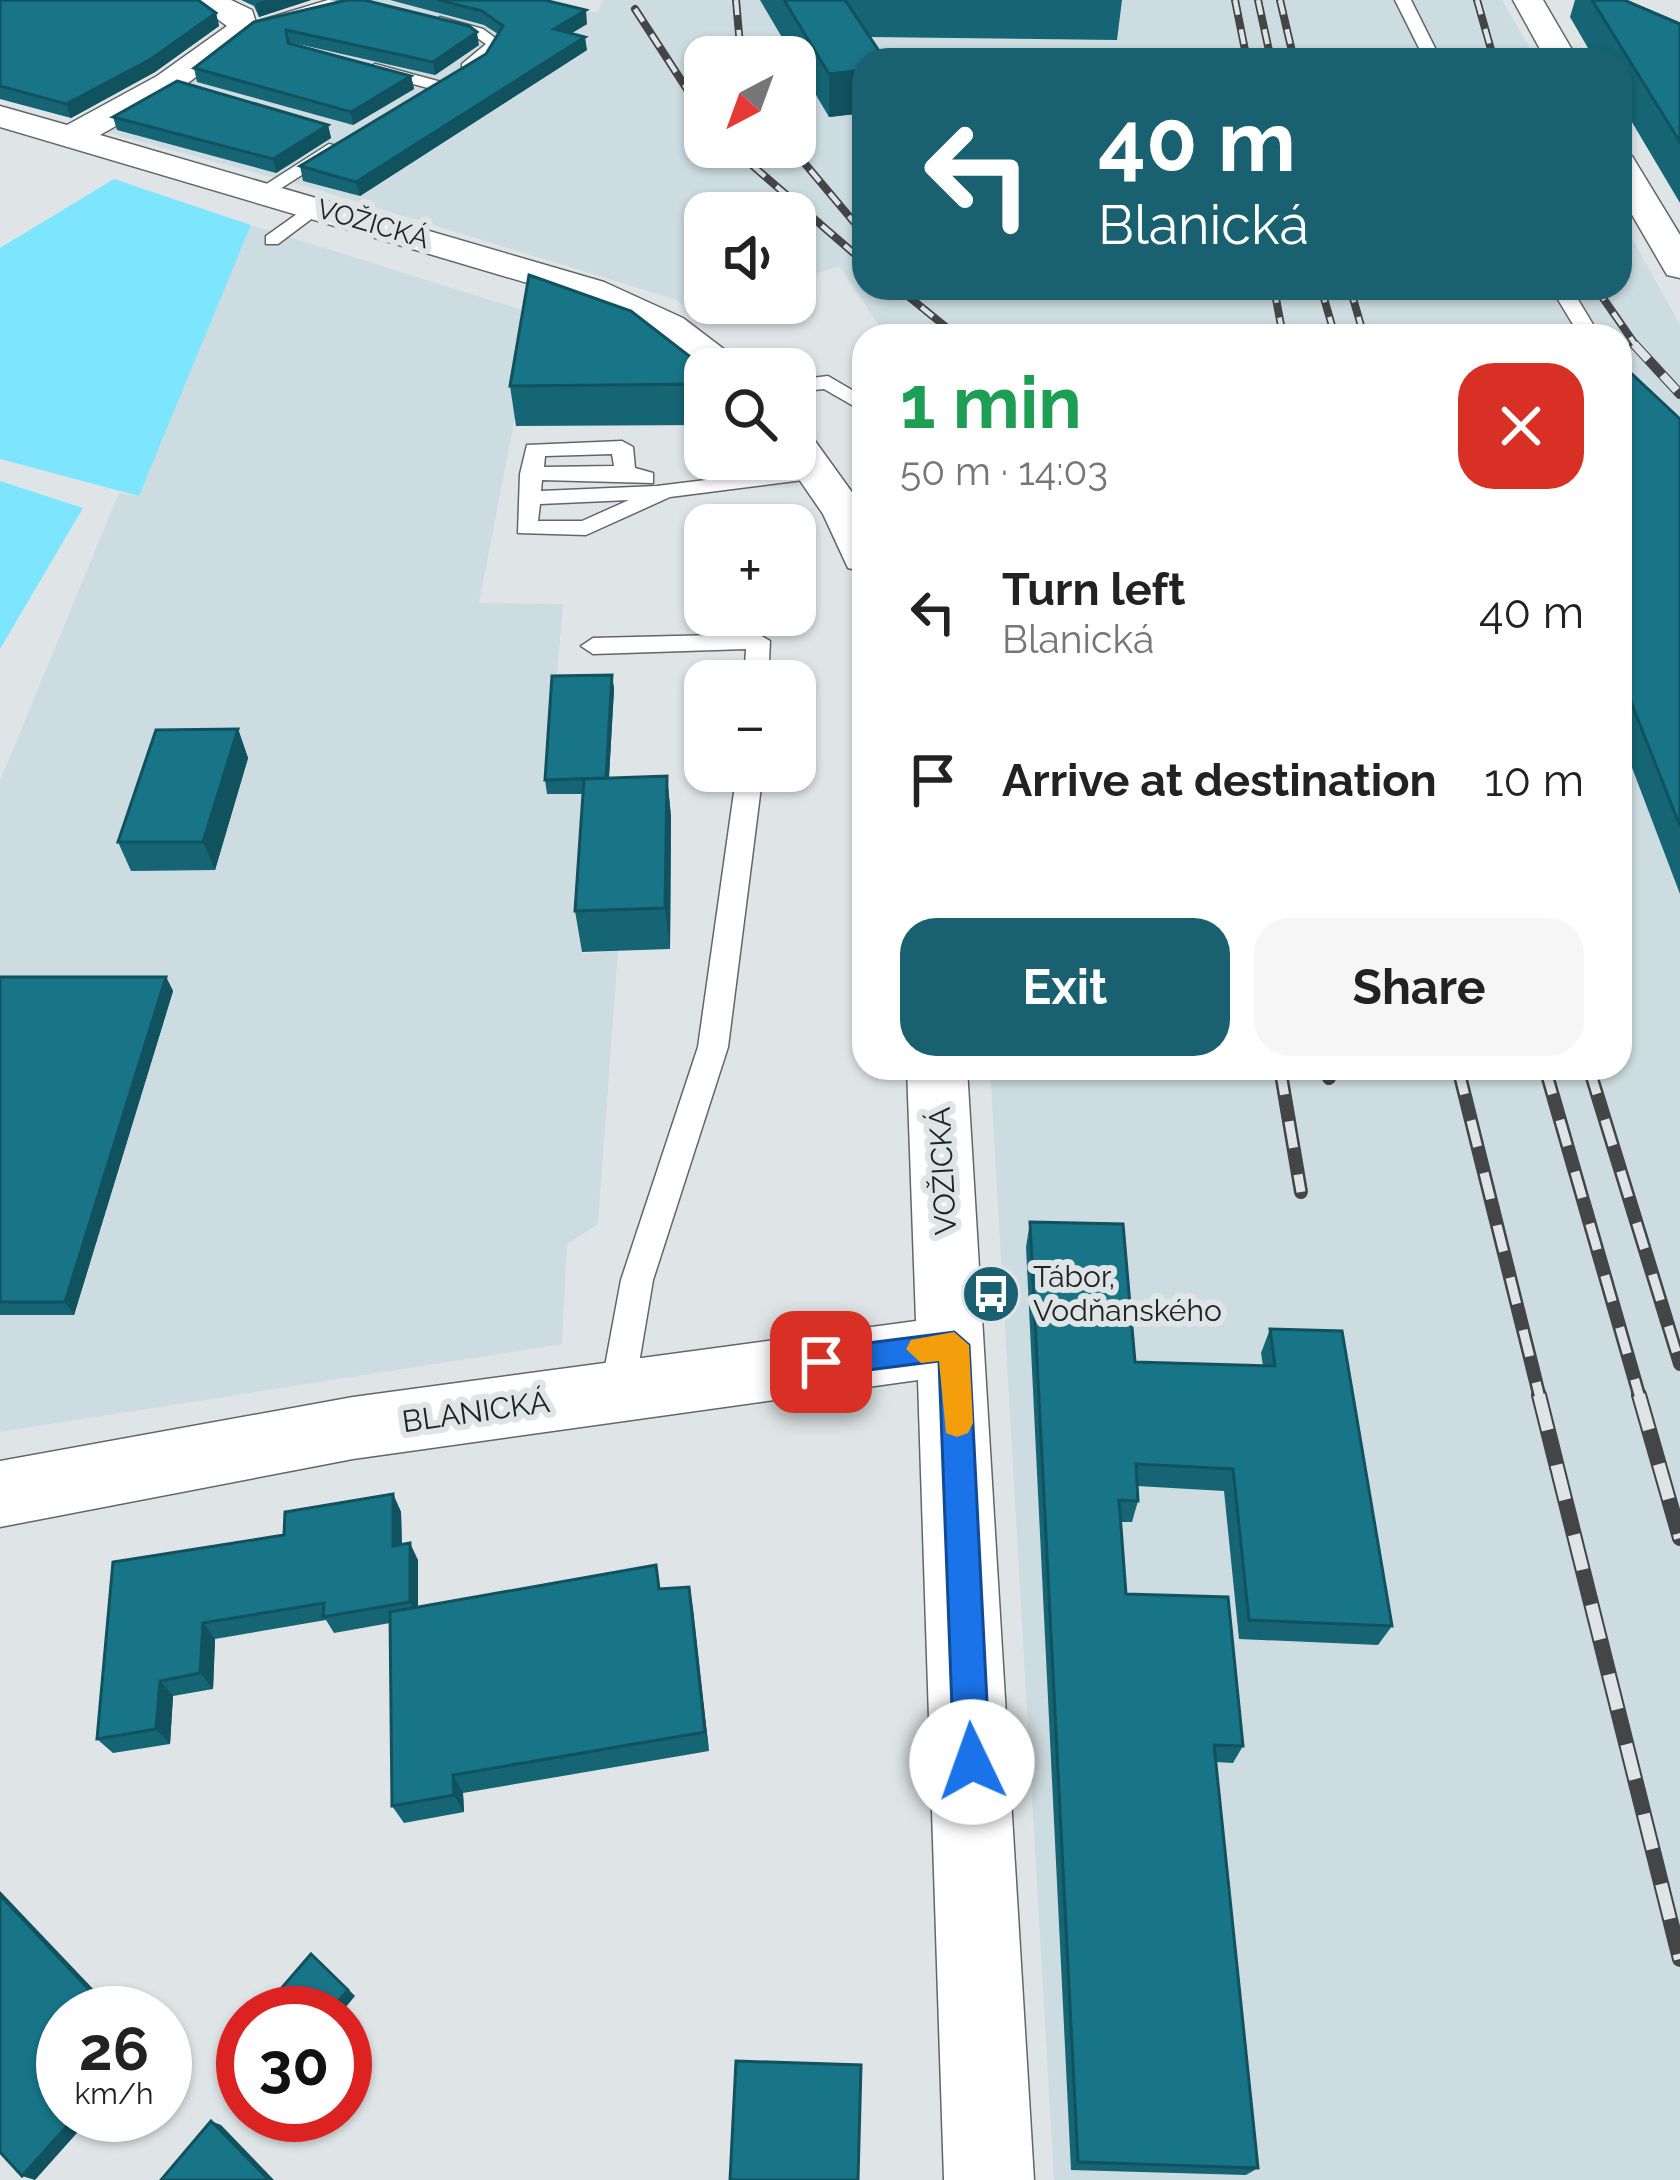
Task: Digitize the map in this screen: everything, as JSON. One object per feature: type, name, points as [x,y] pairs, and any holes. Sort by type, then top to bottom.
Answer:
[{"type":"street","points":[[71,136],[178,86],[243,29],[241,16],[206,0]]},
{"type":"street","points":[[1528,0],[1555,48]]},
{"type":"street","name":"VOŽICKÁ","points":[[0,116],[591,290],[669,326],[700,348]]},
{"type":"street","points":[[1632,184],[1680,267]]},
{"type":"street","points":[[816,474],[852,537]]},
{"type":"street","name":"VOŽICKÁ","points":[[938,1080],[954,1345],[989,2180]]},
{"type":"street","name":"BLANICKÁ","points":[[0,1494],[353,1428],[954,1345]]},
{"type":"lane","points":[[1402,0],[1427,48]]},
{"type":"lane","points":[[243,29],[334,3],[386,8]]},
{"type":"lane","points":[[409,14],[478,32],[494,43],[491,52],[422,95]]},
{"type":"lane","points":[[358,65],[439,86]]},
{"type":"lane","points":[[263,192],[356,136],[335,130]]},
{"type":"lane","points":[[272,240],[317,208]]},
{"type":"lane","points":[[816,383],[828,382],[852,398]]},
{"type":"lane","points":[[677,490],[625,472],[530,486],[526,527],[586,528],[677,490],[718,480]]},
{"type":"lane","points":[[593,646],[758,641],[757,660]]},
{"type":"lane","points":[[617,1393],[637,1280],[713,1047],[747,792]]},
{"type":"shaded area","points":[[328,0],[538,0],[597,13],[603,0],[1502,0],[1530,48],[852,48],[852,285],[839,266],[816,274],[816,192],[684,192],[684,306],[322,191],[94,129]]},
{"type":"shaded area","points":[[114,179],[251,225],[139,496],[0,459],[0,248]]},
{"type":"shaded area","points":[[251,225],[535,314],[479,603],[563,604],[547,793],[590,795],[582,954],[618,951],[598,1224],[567,1244],[562,1344],[0,1432],[0,781],[119,493],[139,496]]},
{"type":"shaded area","points":[[1632,239],[1680,325],[1680,2180],[1054,2180],[991,1080],[1632,1080],[1632,324],[878,324],[862,300],[1632,300]]},
{"type":"shaded area","points":[[0,481],[83,508],[0,649]]},
{"type":"building","points":[[0,0],[198,0],[216,13],[151,59],[66,104],[0,86]]},
{"type":"building","points":[[364,0],[477,32],[433,62],[286,30],[288,43],[411,76],[351,112],[194,68],[254,22]]},
{"type":"building","points":[[438,0],[544,0],[586,10],[554,29],[585,37],[356,182],[300,166],[486,54],[503,26],[482,11]]},
{"type":"building","points":[[784,0],[845,0],[877,48],[852,48],[852,71],[829,74],[816,53],[816,36],[806,36]]},
{"type":"building","points":[[1592,0],[1624,0],[1680,24],[1680,142],[1632,65],[1632,48],[1622,48]]},
{"type":"building","points":[[177,81],[328,125],[273,159],[113,117]]},
{"type":"building","points":[[529,275],[631,311],[684,352],[684,384],[510,386]]},
{"type":"building","points":[[1632,374],[1680,419],[1680,826],[1632,704]]},
{"type":"building","points":[[612,675],[606,778],[545,780],[552,676]]},
{"type":"building","points":[[238,729],[203,842],[118,842],[156,730]]},
{"type":"building","points":[[667,776],[665,908],[575,911],[584,779]]},
{"type":"building","points":[[0,977],[166,977],[65,1302],[0,1302]]},
{"type":"building","points":[[1030,1222],[1123,1224],[1135,1362],[1275,1366],[1270,1329],[1342,1331],[1392,1626],[1249,1620],[1233,1469],[1136,1464],[1138,1501],[1119,1500],[1126,1594],[1228,1597],[1243,1746],[1214,1745],[1258,2168],[1078,2162]]},
{"type":"building","points":[[393,1494],[393,1546],[410,1543],[410,1602],[323,1617],[324,1603],[203,1623],[200,1673],[160,1681],[156,1729],[97,1739],[113,1562],[284,1535],[285,1512]]},
{"type":"building","points":[[656,1565],[659,1589],[689,1587],[705,1732],[453,1775],[454,1795],[392,1806],[390,1612]]},
{"type":"building","points":[[0,1895],[86,1986],[36,1986],[36,2142],[53,2142],[22,2176],[0,2152]]},
{"type":"building","points":[[311,1954],[344,1986],[283,1986]]},
{"type":"building","points":[[736,2061],[861,2065],[858,2180],[730,2180]]},
{"type":"building","points":[[211,2121],[216,2126],[216,2142],[232,2142],[269,2180],[161,2180]]},
{"type":"railway","points":[[736,0],[739,36]]},
{"type":"railway","points":[[1235,0],[1245,48]]},
{"type":"railway","points":[[1258,0],[1268,48]]},
{"type":"railway","points":[[1280,0],[1291,48]]},
{"type":"railway","points":[[1477,0],[1491,48]]},
{"type":"railway","points":[[635,9],[684,85]]},
{"type":"railway","points":[[755,168],[852,252]]},
{"type":"railway","points":[[809,168],[852,220]]},
{"type":"railway","points":[[913,300],[942,324]]},
{"type":"railway","points":[[1276,300],[1281,324]]},
{"type":"railway","points":[[1324,300],[1332,324]]},
{"type":"railway","points":[[1354,300],[1360,324]]},
{"type":"railway","points":[[1604,300],[1621,324]]},
{"type":"railway","points":[[1632,340],[1637,347]]},
{"type":"railway","points":[[1634,344],[1680,394]]},
{"type":"railway","points":[[1282,1080],[1301,1192]]},
{"type":"railway","points":[[1461,1080],[1540,1398]]},
{"type":"railway","points":[[1548,1080],[1640,1398]]},
{"type":"railway","points":[[1593,1080],[1680,1364]]},
{"type":"railway","points":[[1539,1395],[1680,1959]]},
{"type":"railway","points":[[1639,1395],[1680,1538]]},
{"type":"slow traffic","points":[[921,1349],[954,1345],[957,1423]]},
{"type":"place","name":"Tábor, Vodňanského","points":[[991,1294]]},
{"type":"route","points":[[821,1362],[954,1345],[972,1762]]}]
